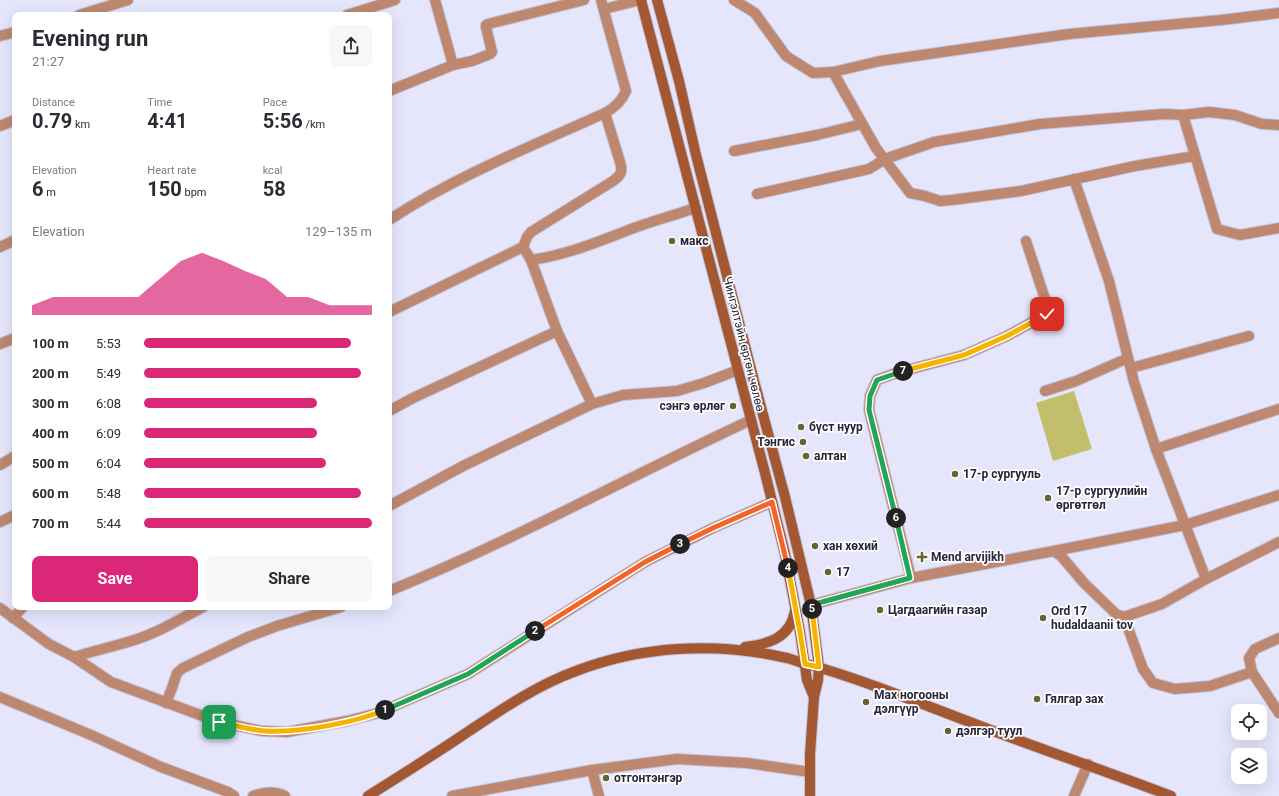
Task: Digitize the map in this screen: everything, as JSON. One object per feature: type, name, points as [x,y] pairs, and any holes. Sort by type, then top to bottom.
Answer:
[{"type":"main road","name":"Чингэлтэйн өргөн чөлөө","points":[[641,0],[785,554],[796,609],[807,680],[814,697]]},
{"type":"main road","name":"Чингэлтэйн өргөн чөлөө","points":[[657,0],[679,81],[696,155],[752,374],[794,531],[811,605],[819,667],[814,697],[810,796]]},
{"type":"main road","points":[[728,650],[760,645],[773,641],[788,628],[793,620],[796,609]]},
{"type":"main road","points":[[368,796],[406,773],[517,700],[543,685],[576,671],[613,659],[665,650],[690,648],[771,654],[819,667],[1023,742],[1088,764],[1171,796]]},
{"type":"street","points":[[89,12],[128,0]]},
{"type":"street","points":[[357,12],[395,0]]},
{"type":"street","points":[[435,0],[453,65]]},
{"type":"street","points":[[392,91],[453,65],[472,61],[490,54],[492,52],[486,27],[488,24],[584,0]]},
{"type":"street","points":[[392,218],[408,207],[450,184],[613,109],[622,100],[626,90],[603,5],[641,0]]},
{"type":"street","points":[[734,0],[756,13],[786,56],[812,73],[834,72],[880,61],[1054,36],[1279,13]]},
{"type":"street","points":[[0,36],[12,33]]},
{"type":"street","points":[[834,72],[876,148],[910,193],[940,201],[1021,191],[1135,166],[1195,156]]},
{"type":"street","points":[[757,194],[869,169],[885,159],[934,142],[1040,124],[1209,112],[1235,115],[1262,124],[1279,125]]},
{"type":"street","points":[[592,404],[557,330],[531,260],[524,247],[527,237],[531,232],[621,176],[622,170],[620,162],[605,113]]},
{"type":"street","points":[[1183,115],[1217,229],[1240,235],[1279,228]]},
{"type":"street","points":[[0,126],[12,121]]},
{"type":"street","points":[[734,151],[817,135],[862,124]]},
{"type":"street","points":[[1074,179],[1109,282],[1129,363],[1156,449],[1206,579]]},
{"type":"street","points":[[531,260],[560,254],[653,221],[696,208]]},
{"type":"street","points":[[0,247],[12,241]]},
{"type":"street","points":[[910,578],[869,410],[870,396],[877,380],[896,373],[964,355],[1007,336],[1047,314],[1048,308],[1026,241]]},
{"type":"street","points":[[392,311],[524,247]]},
{"type":"street","points":[[392,409],[557,330]]},
{"type":"street","points":[[1045,391],[1129,363],[1249,336]]},
{"type":"street","points":[[0,344],[12,339]]},
{"type":"street","points":[[392,504],[463,466],[592,404],[623,395],[677,390],[704,383],[738,370]]},
{"type":"street","points":[[1156,449],[1279,409]]},
{"type":"street","points":[[392,590],[432,574],[603,493],[690,448],[751,420]]},
{"type":"street","points":[[0,464],[12,458]]},
{"type":"street","points":[[811,605],[910,578],[1186,525],[1279,495]]},
{"type":"street","points":[[0,608],[49,644],[74,657],[111,682],[219,722],[262,731],[287,732],[347,721],[378,713],[468,674],[645,562],[713,528],[772,502]]},
{"type":"street","points":[[0,522],[12,516]]},
{"type":"street","points":[[1054,551],[1061,556],[1084,583],[1116,614],[1124,617],[1162,604],[1206,579],[1279,542]]},
{"type":"street","points":[[12,618],[20,610]]},
{"type":"street","points":[[74,657],[132,641],[197,610]]},
{"type":"street","points":[[166,703],[177,673],[183,668],[248,637],[277,626],[331,610]]},
{"type":"street","points":[[1124,617],[1143,670],[1153,683],[1175,689],[1210,686],[1252,672]]},
{"type":"street","points":[[1279,638],[1255,649],[1249,658],[1252,672],[1279,713]]},
{"type":"street","points":[[0,697],[91,735],[162,767],[228,792],[234,796]]},
{"type":"street","points":[[452,796],[592,770],[677,759],[747,762],[810,772]]},
{"type":"street","points":[[1074,796],[1088,764]]},
{"type":"street","points":[[592,770],[599,796]]},
{"type":"street","points":[[254,796],[263,792],[280,793],[285,796]]},
{"type":"shaded area","points":[[1074,391],[1092,449],[1053,461],[1036,403]]},
{"type":"place","name":"макс","points":[[672,241]]},
{"type":"place","name":"сэнгэ өрлөг","points":[[733,406]]},
{"type":"place","name":"бүст нуур","points":[[801,427]]},
{"type":"place","name":"Тэнгис","points":[[803,442]]},
{"type":"place","name":"алтан","points":[[806,456]]},
{"type":"place","name":"17-р сургууль","points":[[955,474]]},
{"type":"place","name":"17-р сургуулийн өргөтгөл","points":[[1048,498]]},
{"type":"place","name":"хан хөхий","points":[[815,546]]},
{"type":"place","name":"Mend arvijikh","points":[[922,557]]},
{"type":"place","name":"17","points":[[828,572]]},
{"type":"place","name":"Цагдаагийн газар","points":[[880,610]]},
{"type":"place","name":"Ord 17 hudaldaanii tov","points":[[1043,618]]},
{"type":"place","name":"Гялгар зах","points":[[1037,699]]},
{"type":"place","name":"Мах ногооны дэлгүүр","points":[[866,702]]},
{"type":"place","name":"дэлгэр туул","points":[[948,731]]},
{"type":"place","name":"отгонтэнгэр","points":[[606,778]]},
{"type":"route","points":[[219,722],[262,731],[287,732],[347,721],[378,713],[468,674],[645,562],[713,528],[772,502],[785,554],[805,664],[819,667],[811,605],[910,578],[869,410],[870,396],[877,380],[896,373],[964,355],[1007,336],[1047,314]]}]
